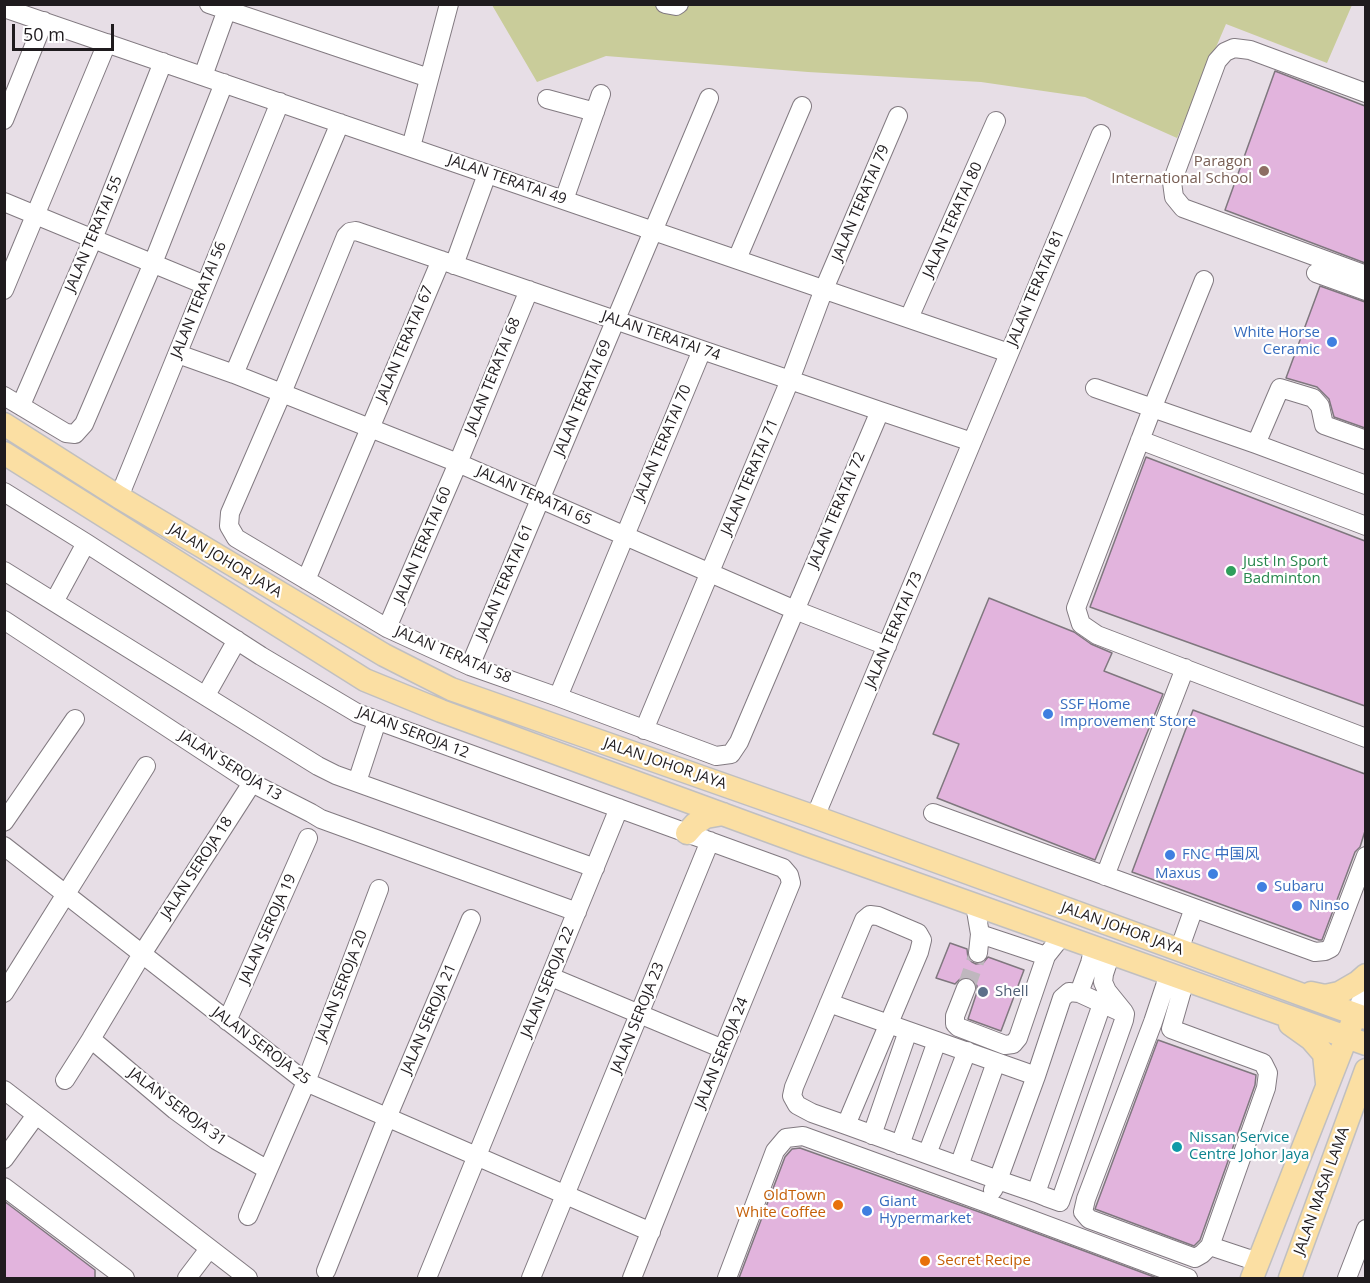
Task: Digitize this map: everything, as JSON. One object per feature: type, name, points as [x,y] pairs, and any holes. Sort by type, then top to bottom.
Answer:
[{"type":"main road","name":"JALAN JOHOR JAYA","points":[[4,424],[119,497],[384,655],[451,689],[815,817],[1360,1016]]},
{"type":"main road","name":"JALAN JOHOR JAYA","points":[[4,453],[365,680],[452,715],[723,814],[1356,1040]]},
{"type":"main road","points":[[687,833],[706,817],[723,814]]},
{"type":"main road","points":[[1280,987],[1325,996],[1339,993],[1365,975]]},
{"type":"main road","points":[[1269,1010],[1311,1039],[1324,1054],[1327,1086]]},
{"type":"main road","points":[[1255,1270],[1327,1086],[1356,1040],[1360,1016]]},
{"type":"main road","name":"JALAN MASAI LAMA","points":[[1290,1278],[1365,1070]]},
{"type":"street","points":[[209,4],[228,8],[429,78]]},
{"type":"street","points":[[411,147],[449,4]]},
{"type":"street","points":[[665,4],[676,6],[679,4]]},
{"type":"street","name":"JALAN TERATAI 49","points":[[4,8],[38,14],[107,43],[1009,353]]},
{"type":"street","points":[[204,76],[228,8]]},
{"type":"street","points":[[4,120],[38,14]]},
{"type":"street","points":[[4,290],[107,43]]},
{"type":"street","points":[[1365,93],[1250,50],[1234,48],[1225,52],[1217,61],[1172,182],[1174,198],[1183,208],[1365,275]]},
{"type":"street","name":"JALAN TERATAI 55","points":[[21,405],[93,239],[163,62]]},
{"type":"street","points":[[4,396],[66,433],[75,434],[84,423],[153,263],[224,83]]},
{"type":"street","points":[[564,200],[601,94]]},
{"type":"street","name":"JALAN TERATAI 69","points":[[540,499],[709,98]]},
{"type":"street","points":[[547,99],[595,112]]},
{"type":"street","name":"JALAN TERATAI 56","points":[[119,497],[280,102]]},
{"type":"street","points":[[737,259],[802,106]]},
{"type":"street","name":"JALAN TERATAI 79","points":[[790,380],[824,289],[898,116]]},
{"type":"street","name":"JALAN TERATAI 80","points":[[909,318],[996,121]]},
{"type":"street","points":[[234,374],[340,123]]},
{"type":"street","name":"JALAN TERATAI 81","points":[[972,442],[1101,134]]},
{"type":"street","name":"JALAN TERATAI 67","points":[[306,580],[370,428],[487,174]]},
{"type":"street","points":[[4,202],[205,285]]},
{"type":"street","name":"JALAN TERATAI 74","points":[[282,393],[346,236],[356,231],[972,442]]},
{"type":"street","points":[[1316,273],[1365,291]]},
{"type":"street","points":[[1204,280],[1076,608],[1081,624],[1097,634],[1365,738]]},
{"type":"street","name":"JALAN TERATAI 68","points":[[458,463],[529,290]]},
{"type":"street","name":"JALAN TERATAI 70","points":[[558,697],[702,350]]},
{"type":"street","name":"JALAN TERATAI 65","points":[[178,354],[458,463],[709,574],[887,646]]},
{"type":"street","name":"JALAN TERATAI 71","points":[[644,730],[790,380]]},
{"type":"street","points":[[1095,388],[1365,485]]},
{"type":"street","points":[[1256,444],[1280,388],[1313,398],[1320,406],[1324,424],[1365,440]]},
{"type":"street","name":"JALAN TERATAI 58","points":[[282,393],[230,513],[229,526],[236,538],[387,627],[470,666],[716,756],[731,754]]},
{"type":"street","name":"JALAN TERATAI 72","points":[[731,754],[739,742],[880,411]]},
{"type":"street","points":[[1140,440],[1365,526]]},
{"type":"street","name":"JALAN TERATAI 73","points":[[815,817],[972,442]]},
{"type":"street","name":"JALAN TERATAI 60","points":[[387,627],[458,463]]},
{"type":"street","name":"JALAN SEROJA 12","points":[[4,492],[261,656],[357,713],[783,868],[789,875]]},
{"type":"street","name":"JALAN TERATAI 61","points":[[470,666],[540,499]]},
{"type":"street","points":[[54,602],[86,543]]},
{"type":"street","points":[[4,571],[318,766],[336,775],[595,868]]},
{"type":"street","name":"JALAN SEROJA 13","points":[[4,620],[252,783],[321,819],[577,912]]},
{"type":"street","points":[[206,695],[237,640]]},
{"type":"street","points":[[1105,876],[1185,668]]},
{"type":"street","points":[[4,822],[75,719]]},
{"type":"street","points":[[357,782],[377,720]]},
{"type":"street","points":[[4,993],[146,766]]},
{"type":"street","name":"JALAN SEROJA 18","points":[[65,1080],[142,954],[252,783]]},
{"type":"street","name":"JALAN SEROJA 22","points":[[427,1278],[619,808]]},
{"type":"street","points":[[933,813],[1315,952],[1331,948],[1365,856]]},
{"type":"street","name":"JALAN SEROJA 19","points":[[227,1021],[308,838]]},
{"type":"street","name":"JALAN SEROJA 23","points":[[531,1278],[710,842]]},
{"type":"street","name":"JALAN SEROJA 25","points":[[4,846],[306,1082],[651,1232]]},
{"type":"street","name":"JALAN SEROJA 24","points":[[632,1278],[791,883],[789,875]]},
{"type":"street","name":"JALAN SEROJA 20","points":[[248,1216],[306,1082],[379,889]]},
{"type":"street","points":[[975,905],[980,934],[978,953]]},
{"type":"street","points":[[1179,950],[1194,908]]},
{"type":"street","points":[[846,1125],[922,940],[918,933],[878,916],[870,915],[864,920],[794,1087],[792,1096],[797,1105],[812,1113],[1060,1202]]},
{"type":"street","name":"JALAN SEROJA 21","points":[[326,1271],[387,1118],[471,920]]},
{"type":"street","points":[[980,934],[1046,956]]},
{"type":"street","points":[[966,988],[955,1016],[955,1024],[1005,1045],[1013,1044],[1018,1038],[1046,956],[1062,936]]},
{"type":"street","points":[[1079,993],[1090,963],[1103,950]]},
{"type":"street","points":[[1050,1227],[1124,1020],[1125,1014],[1107,991],[1103,982],[1103,950]]},
{"type":"street","points":[[550,977],[723,1049]]},
{"type":"street","points":[[1153,1022],[1263,1064],[1268,1073],[1266,1088],[1210,1246],[1195,1258],[1089,1219],[1083,1212],[1153,1022],[1177,977]]},
{"type":"street","points":[[1171,1029],[1177,977]]},
{"type":"street","points":[[1360,1016],[1365,988]]},
{"type":"street","points":[[987,1203],[998,1180],[1062,998],[1069,992],[1079,993],[1125,1014]]},
{"type":"street","points":[[829,1003],[1036,1076]]},
{"type":"street","points":[[1036,1193],[1102,1004]]},
{"type":"street","points":[[872,1135],[908,1031]]},
{"type":"street","name":"JALAN SEROJA 31","points":[[91,1039],[176,1110],[216,1140],[268,1170]]},
{"type":"street","points":[[900,1145],[937,1041]]},
{"type":"street","points":[[927,1154],[967,1052]]},
{"type":"street","points":[[959,1166],[996,1062]]},
{"type":"street","points":[[4,1090],[248,1278]]},
{"type":"street","points":[[4,1159],[36,1115]]},
{"type":"street","points":[[727,1278],[775,1151],[786,1138],[803,1136],[1188,1278]]},
{"type":"street","points":[[4,1187],[121,1277]]},
{"type":"street","points":[[1347,1278],[1365,1229]]},
{"type":"street","points":[[1210,1246],[1255,1270]]},
{"type":"street","points":[[187,1278],[209,1249]]},
{"type":"green space","points":[[492,5],[1352,5],[1327,63],[1226,24],[1177,138],[1085,97],[981,82],[808,72],[606,56],[537,82]]},
{"type":"building","points":[[1275,71],[1365,106],[1365,263],[1225,210]]},
{"type":"building","name":"White Horse Ceramic","points":[[1320,286],[1365,302],[1365,428],[1334,417],[1329,399],[1317,387],[1286,378]]},
{"type":"building","points":[[1146,457],[1365,541],[1365,706],[1090,607]]},
{"type":"building","name":"SSF Home Improvement Store","points":[[989,598],[1074,632],[1091,644],[1112,653],[1104,671],[1163,694],[1095,860],[937,798],[959,744],[933,734]]},
{"type":"building","points":[[1193,710],[1365,774],[1365,831],[1322,940],[1132,872]]},
{"type":"building","points":[[950,943],[967,949],[968,958],[976,964],[983,963],[988,957],[1024,970],[1001,1031],[968,1019],[977,992],[977,986],[970,977],[964,977],[955,984],[936,978]]},
{"type":"building","name":"Nissan Service Centre Johor Jaya","points":[[1158,1040],[1256,1075],[1255,1085],[1200,1240],[1194,1246],[1095,1209]]},
{"type":"building","name":"Giant Hypermarket","points":[[800,1148],[1157,1278],[739,1278],[785,1157],[792,1149]]},
{"type":"building","points":[[4,1201],[95,1270],[95,1278],[4,1278]]},
{"type":"tunnel","points":[[966,988],[978,953]]},
{"type":"place","name":"Paragon International School","points":[[1264,171]]},
{"type":"place","name":"White Horse Ceramic","points":[[1332,342]]},
{"type":"place","name":"Just In Sport Badminton","points":[[1231,571]]},
{"type":"place","name":"SSF Home Improvement Store","points":[[1048,714]]},
{"type":"place","name":"FNC 中国风","points":[[1170,855]]},
{"type":"place","name":"Maxus","points":[[1213,874]]},
{"type":"place","name":"Subaru","points":[[1262,887]]},
{"type":"place","name":"Ninso","points":[[1297,906]]},
{"type":"place","name":"Shell","points":[[983,992]]},
{"type":"place","name":"Nissan Service Centre Johor Jaya","points":[[1177,1147]]},
{"type":"place","name":"OldTown White Coffee","points":[[838,1205]]},
{"type":"place","name":"Giant Hypermarket","points":[[867,1211]]},
{"type":"place","name":"Secret Recipe","points":[[925,1261]]}]
